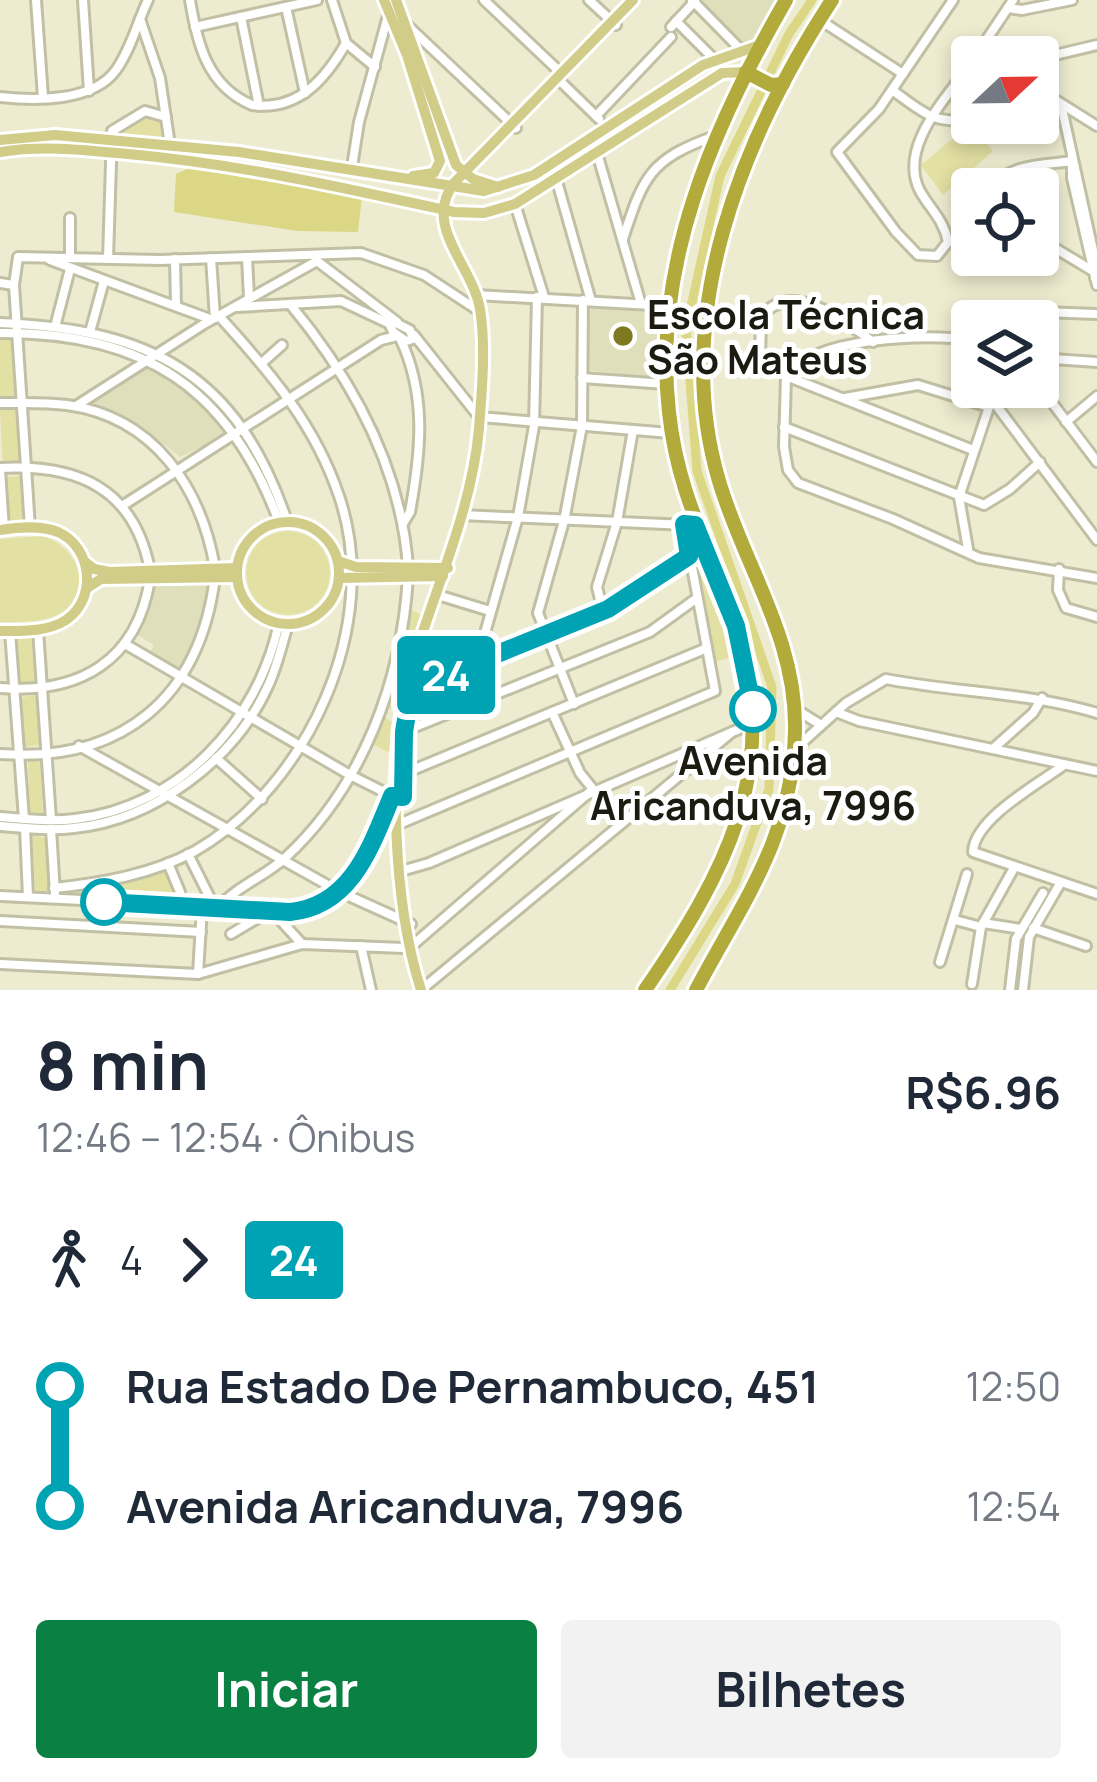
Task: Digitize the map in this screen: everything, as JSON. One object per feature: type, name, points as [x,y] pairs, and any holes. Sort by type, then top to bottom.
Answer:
[{"type":"highway","points":[[645,990],[694,914],[734,837],[751,771],[754,723],[736,626],[690,525],[672,434],[666,384],[669,306],[686,222],[716,136],[786,0]]},
{"type":"highway","points":[[696,990],[768,860],[782,821],[794,750],[794,708],[785,648],[718,478],[704,343],[709,293],[720,238],[777,84],[832,0]]},
{"type":"highway","points":[[718,66],[777,84]]},
{"type":"main road","points":[[479,295],[445,227],[453,188],[637,0]]},
{"type":"main road","points":[[390,6],[404,23],[446,158]]},
{"type":"main road","points":[[390,6],[446,158],[466,175],[504,188]]},
{"type":"main road","points":[[0,140],[42,134],[279,172],[473,213],[515,204],[718,66],[760,45]]},
{"type":"main road","points":[[0,152],[170,145],[352,167],[484,191],[534,176],[692,70],[718,66]]},
{"type":"main road","points":[[400,176],[434,173],[446,158]]},
{"type":"main road","points":[[425,989],[412,945],[403,871],[398,797],[402,733],[408,690],[481,460],[483,313],[445,210]]},
{"type":"main road","points":[[453,232],[473,213]]},
{"type":"main road","points":[[283,522],[308,525],[320,532],[344,570],[323,611],[307,621],[283,624],[253,610],[242,595],[237,572],[250,538],[283,522]]},
{"type":"main road","points":[[2,530],[30,528],[62,534],[80,549],[87,588],[67,619],[5,631]]},
{"type":"main road","points":[[85,562],[102,572],[237,572]]},
{"type":"main road","points":[[344,570],[446,572]]},
{"type":"main road","points":[[408,690],[446,572]]},
{"type":"main road","points":[[87,588],[100,580],[150,574]]},
{"type":"street","points":[[36,0],[43,97]]},
{"type":"street","points":[[82,0],[89,91]]},
{"type":"street","points":[[190,0],[200,52],[209,68],[242,101],[259,106],[294,100],[305,93],[332,67],[346,43]]},
{"type":"street","points":[[194,27],[317,0]]},
{"type":"street","points":[[332,0],[346,43],[375,68]]},
{"type":"street","points":[[484,0],[608,128]]},
{"type":"street","points":[[589,0],[614,23]]},
{"type":"street","points":[[951,93],[912,160],[920,191],[945,228],[948,242],[937,256],[918,255],[836,152],[869,121],[953,0]]},
{"type":"street","points":[[989,36],[1010,4],[1022,10],[1072,0]]},
{"type":"street","points":[[0,98],[89,91],[118,68],[146,1]]},
{"type":"street","points":[[596,116],[694,1],[742,51]]},
{"type":"street","points":[[352,167],[390,6]]},
{"type":"street","points":[[286,7],[305,93]]},
{"type":"street","points":[[241,17],[259,106]]},
{"type":"street","points":[[140,19],[161,86],[170,145]]},
{"type":"street","points":[[819,20],[904,74]]},
{"type":"street","points":[[404,23],[513,126]]},
{"type":"street","points":[[673,28],[718,66]]},
{"type":"street","points":[[1059,54],[1097,45]]},
{"type":"street","points":[[108,260],[110,146],[118,124],[149,110],[161,86]]},
{"type":"street","points":[[892,90],[933,119],[951,122]]},
{"type":"street","points":[[1061,104],[1097,126]]},
{"type":"street","points":[[1061,104],[1095,276]]},
{"type":"street","points":[[149,110],[166,117]]},
{"type":"street","points":[[623,241],[638,192],[650,173],[716,136]]},
{"type":"street","points":[[597,152],[640,304]]},
{"type":"street","points":[[1030,168],[1072,159]]},
{"type":"street","points":[[556,178],[587,300],[582,426],[565,519],[538,609],[544,635],[574,704]]},
{"type":"street","points":[[493,657],[485,636],[518,518],[534,423],[541,297],[515,204]]},
{"type":"street","points":[[55,327],[70,263],[70,218]]},
{"type":"street","points":[[1059,252],[1095,276]]},
{"type":"street","points":[[30,528],[14,285],[19,256],[70,263],[361,254],[424,275],[483,313]]},
{"type":"street","points":[[284,256],[290,276]]},
{"type":"street","points":[[247,257],[250,299]]},
{"type":"street","points":[[212,258],[215,318]]},
{"type":"street","points":[[75,406],[313,258]]},
{"type":"street","points":[[313,258],[426,350],[482,418],[672,434]]},
{"type":"street","points":[[176,260],[176,306]]},
{"type":"street","points":[[0,896],[55,893],[168,863],[228,829],[262,799],[300,746],[318,714],[340,651],[344,570],[340,497],[291,399],[263,362],[215,318],[104,281],[70,263]]},
{"type":"street","points":[[90,332],[104,281]]},
{"type":"street","points":[[0,283],[14,285]]},
{"type":"street","points":[[479,295],[669,306]]},
{"type":"street","points":[[236,307],[341,301],[392,324],[406,338],[422,429],[410,512],[403,523]]},
{"type":"street","points":[[760,359],[761,318],[773,305],[787,301],[818,307],[874,343]]},
{"type":"street","points":[[217,908],[284,860],[319,822],[350,775],[395,674],[408,571],[394,480],[339,368],[290,304]]},
{"type":"street","points":[[1059,311],[1096,311]]},
{"type":"street","points":[[0,323],[153,357]]},
{"type":"street","points":[[122,506],[381,340],[392,324]]},
{"type":"street","points":[[0,333],[55,327],[90,332],[122,339],[153,357],[200,394],[238,433],[272,477],[283,522]]},
{"type":"street","points":[[951,336],[874,343],[814,354],[798,363],[786,376],[786,464],[798,483],[989,561],[1097,578]]},
{"type":"street","points":[[381,340],[406,338]]},
{"type":"street","points":[[263,362],[282,345]]},
{"type":"street","points":[[1059,359],[1097,362]]},
{"type":"street","points":[[786,376],[973,450]]},
{"type":"street","points":[[582,378],[666,384]]},
{"type":"street","points":[[844,398],[918,385],[951,394]]},
{"type":"street","points":[[1066,422],[1097,396]]},
{"type":"street","points":[[0,403],[75,406],[133,430],[179,471],[202,511],[215,573],[203,636],[182,678],[146,717],[93,743],[0,754]]},
{"type":"street","points":[[968,551],[959,497],[989,408]]},
{"type":"street","points":[[994,408],[1097,540]]},
{"type":"street","points":[[1056,408],[1097,462]]},
{"type":"street","points":[[784,427],[959,497],[989,504],[1040,462]]},
{"type":"street","points":[[603,611],[597,587],[617,522],[633,430]]},
{"type":"street","points":[[0,688],[42,688],[92,672],[125,644],[144,609],[150,574],[138,530],[122,506],[105,490],[78,476],[27,467],[0,469],[2,530]]},
{"type":"street","points":[[401,824],[715,692],[689,556],[690,525],[464,516]]},
{"type":"street","points":[[408,690],[603,611],[689,556]]},
{"type":"street","points":[[1059,569],[1058,590],[1066,608],[1097,617]]},
{"type":"street","points":[[442,596],[490,610]]},
{"type":"street","points":[[402,733],[658,628],[698,598]]},
{"type":"street","points":[[0,822],[51,824],[96,816],[163,793],[216,758],[246,715],[283,624]]},
{"type":"street","points":[[38,628],[55,893]]},
{"type":"street","points":[[5,631],[15,689],[28,897]]},
{"type":"street","points":[[55,893],[306,911],[340,892],[398,797],[350,775],[125,644]]},
{"type":"street","points":[[401,776],[706,649]]},
{"type":"street","points":[[794,750],[835,712],[882,679],[1042,698],[1097,713]]},
{"type":"street","points":[[994,748],[1033,713],[1042,698]]},
{"type":"street","points":[[794,708],[821,724]]},
{"type":"street","points":[[552,712],[569,753],[621,824]]},
{"type":"street","points":[[835,712],[871,724],[1097,771]]},
{"type":"street","points":[[163,793],[246,715]]},
{"type":"street","points":[[403,871],[754,723]]},
{"type":"street","points":[[425,989],[732,732]]},
{"type":"street","points":[[93,743],[100,757]]},
{"type":"street","points":[[79,746],[340,892],[409,924]]},
{"type":"street","points":[[699,746],[705,756]]},
{"type":"street","points":[[216,758],[262,799]]},
{"type":"street","points":[[1065,764],[985,824],[972,847],[981,857],[1097,894]]},
{"type":"street","points":[[0,964],[198,974],[302,944],[412,945],[592,790]]},
{"type":"street","points":[[556,806],[566,815]]},
{"type":"street","points":[[188,854],[217,908]]},
{"type":"street","points":[[168,863],[180,892]]},
{"type":"street","points":[[972,984],[982,925],[1014,868]]},
{"type":"street","points":[[940,962],[967,874]]},
{"type":"street","points":[[1023,990],[1033,928],[1061,882]]},
{"type":"street","points":[[1010,990],[1021,929],[1043,893]]},
{"type":"street","points":[[198,974],[202,907]]},
{"type":"street","points":[[232,934],[271,911]]},
{"type":"street","points":[[271,911],[302,944]]},
{"type":"street","points":[[955,920],[1021,929]]},
{"type":"street","points":[[0,921],[201,932]]},
{"type":"street","points":[[1033,928],[1086,946]]},
{"type":"street","points":[[361,946],[371,990]]},
{"type":"shaded area","points":[[781,0],[759,38],[744,47],[698,3]]},
{"type":"shaded area","points":[[151,116],[160,123],[163,138],[119,133]]},
{"type":"shaded area","points":[[951,140],[951,144],[988,144],[993,151],[974,168],[951,168],[951,188],[943,195],[921,165]]},
{"type":"shaded area","points":[[191,167],[362,196],[358,232],[297,231],[174,212],[176,174]]},
{"type":"shaded area","name":"Escola Técnica São Mateus","points":[[591,305],[660,314],[653,378],[587,370]]},
{"type":"shaded area","points":[[13,337],[18,398],[0,400],[0,338]]},
{"type":"shaded area","points":[[150,366],[196,396],[228,434],[180,457],[140,425],[93,403]]},
{"type":"shaded area","points":[[0,410],[18,410],[22,465],[3,465]]},
{"type":"shaded area","points":[[22,476],[24,522],[8,523],[6,477]]},
{"type":"shaded area","points":[[288,531],[318,543],[330,573],[318,603],[288,615],[258,603],[246,573],[258,543]]},
{"type":"shaded area","points":[[43,536],[74,561],[79,572],[77,596],[51,618],[0,622],[0,539]]},
{"type":"shaded area","points":[[691,536],[726,617],[738,656],[713,662]]},
{"type":"shaded area","points":[[199,582],[208,586],[204,615],[193,650],[179,671],[150,653],[154,645],[138,635],[154,584]]},
{"type":"shaded area","points":[[410,609],[424,617],[397,712],[385,706]]},
{"type":"shaded area","points":[[31,637],[35,684],[20,685],[18,638]]},
{"type":"shaded area","points":[[37,695],[40,745],[24,747],[22,697]]},
{"type":"shaded area","points":[[383,716],[396,725],[394,755],[370,743]]},
{"type":"shaded area","points":[[28,759],[40,762],[43,814],[30,814]]},
{"type":"shaded area","points":[[32,835],[45,838],[49,892],[35,891]]},
{"type":"shaded area","points":[[166,871],[176,898],[71,893]]},
{"type":"waterway","points":[[670,990],[735,884],[769,789],[772,687],[697,471],[686,329],[720,176],[789,34],[812,0]]},
{"type":"bus line","name":"24","points":[[104,902],[290,912],[306,911],[335,898],[371,845],[392,796],[403,797],[404,732],[411,689],[627,599],[689,556],[684,524],[695,525],[736,626],[753,709]]},
{"type":"place","name":"Escola Técnica São Mateus","points":[[623,336]]},
{"type":"place","name":"Avenida Aricanduva, 7996","points":[[753,709]]}]
